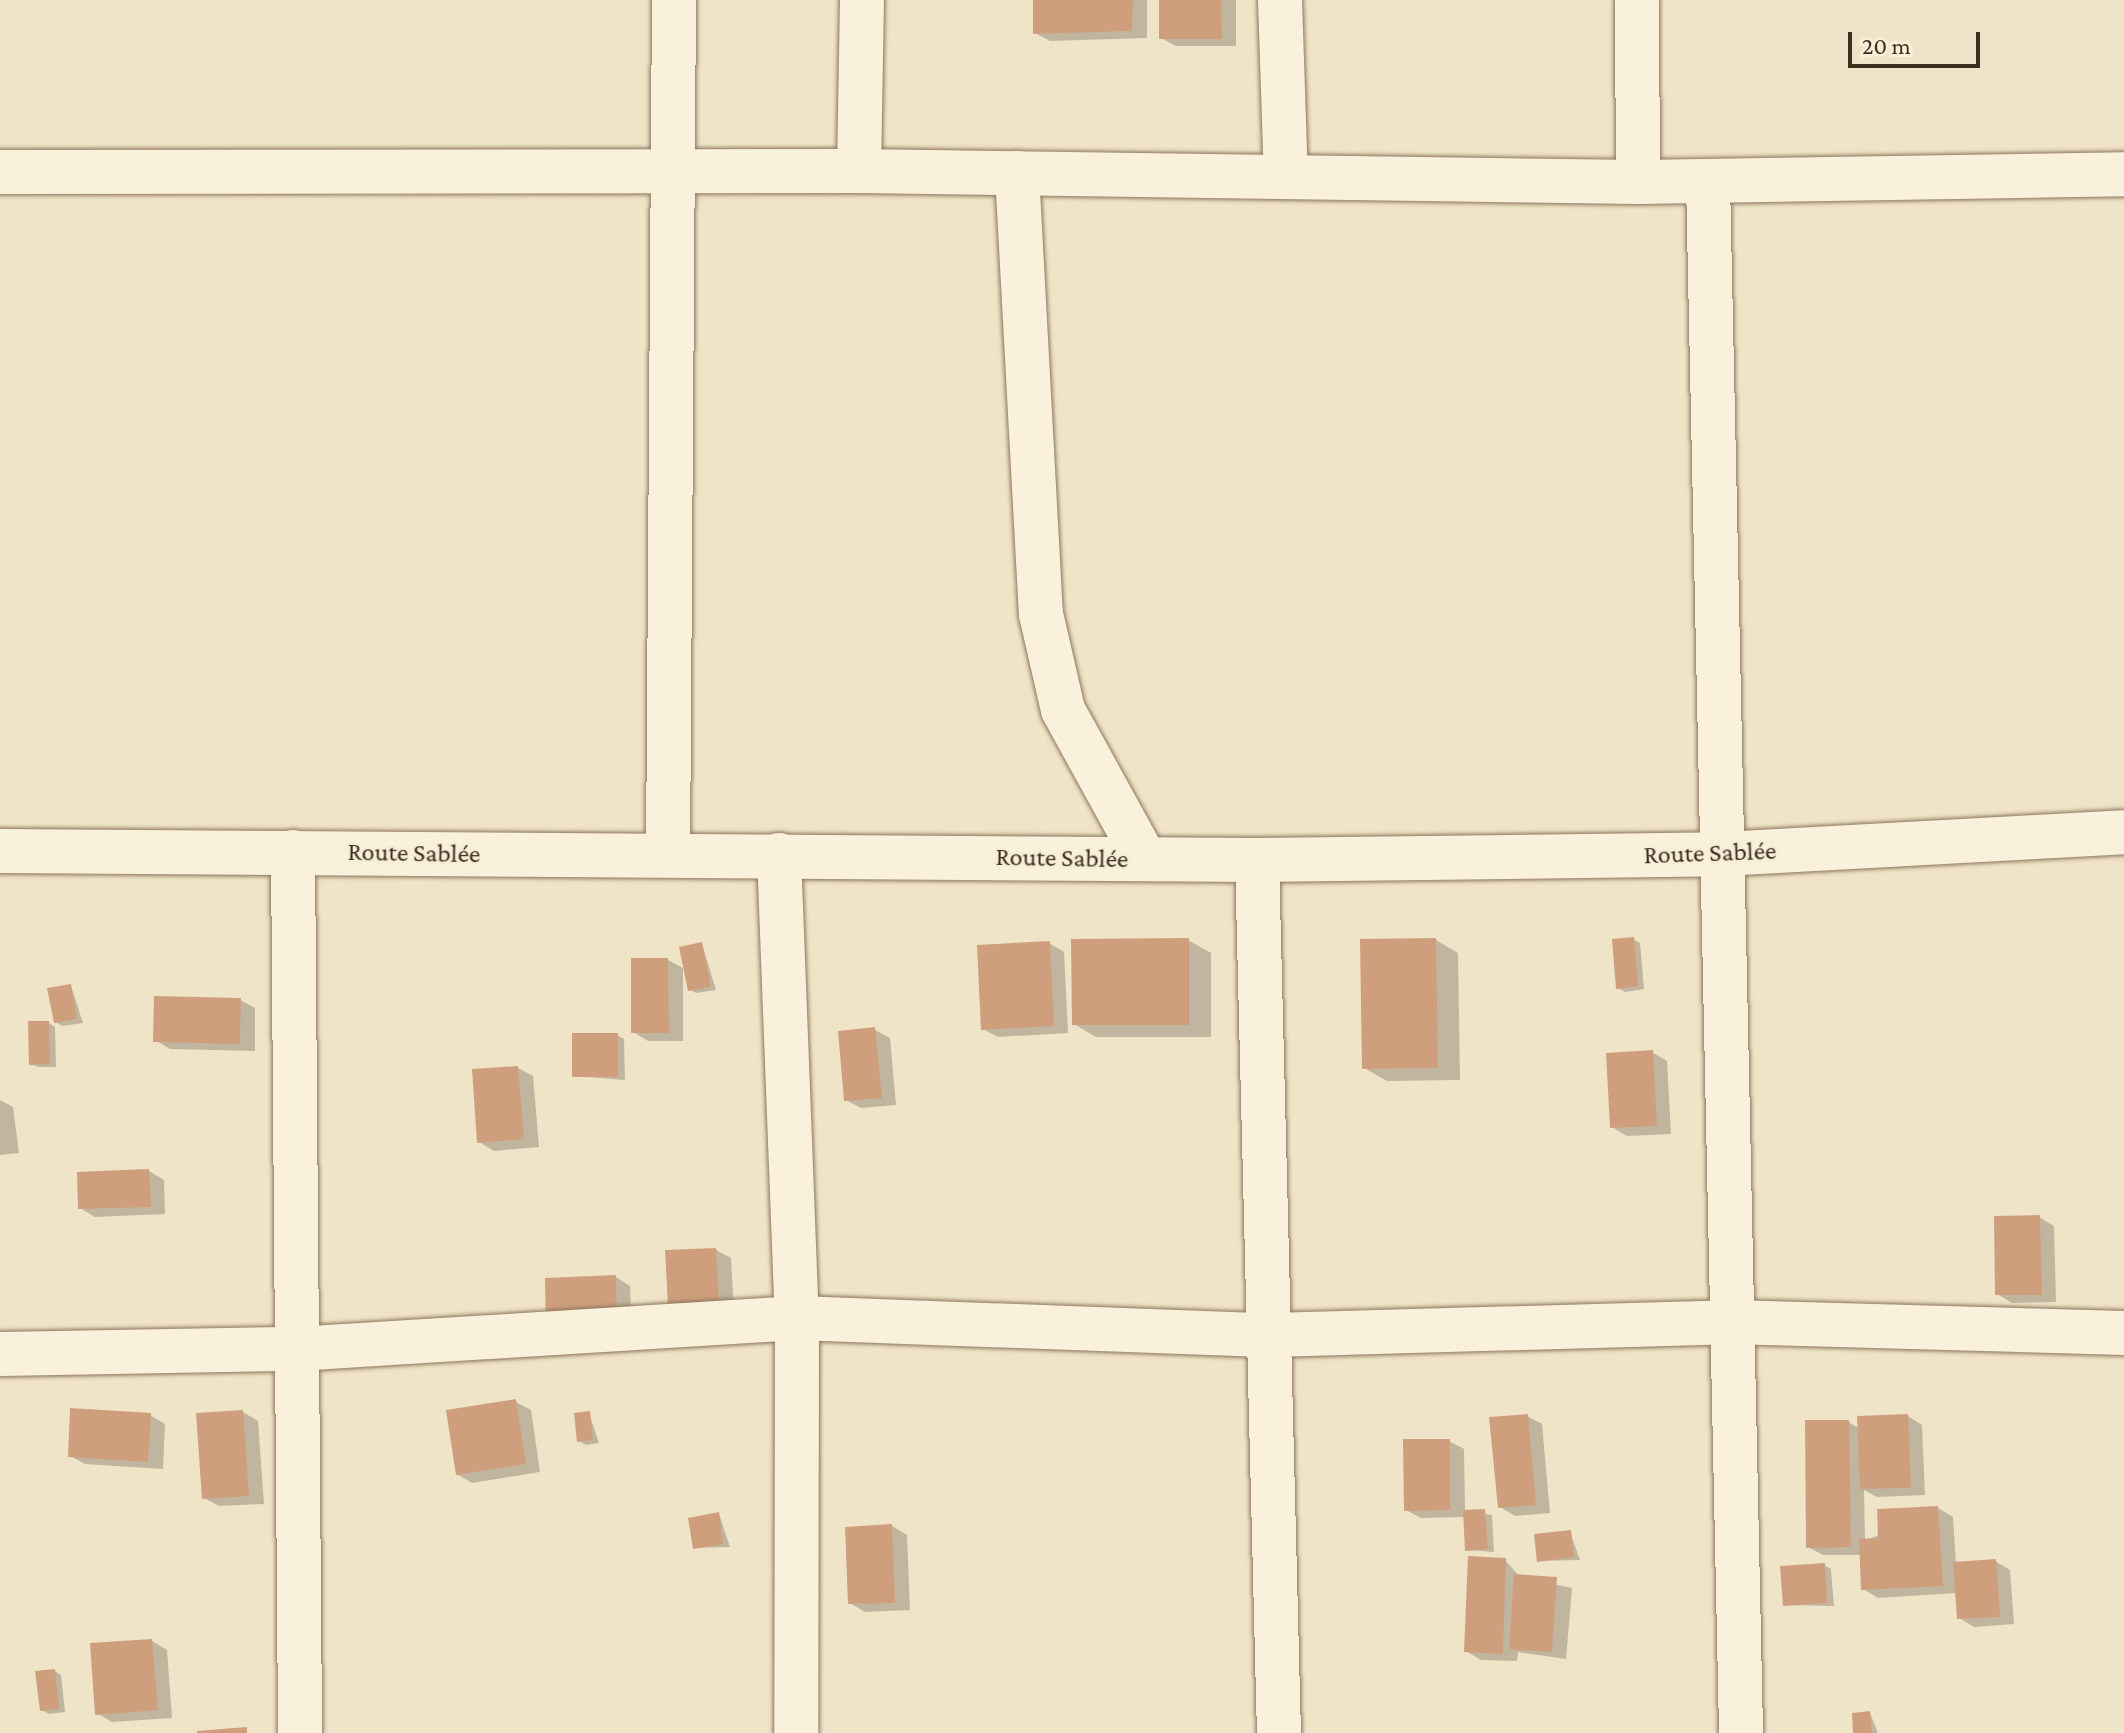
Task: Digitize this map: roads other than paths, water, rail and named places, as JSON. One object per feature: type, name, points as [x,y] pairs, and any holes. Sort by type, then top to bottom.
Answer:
[{"type":"street","points":[[668,855],[676,177],[674,0]]},
{"type":"street","points":[[859,171],[862,0]]},
{"type":"street","points":[[1280,0],[1286,177]]},
{"type":"street","points":[[1637,0],[1638,182]]},
{"type":"street","points":[[0,172],[676,177],[859,171],[1638,182],[2124,174]]},
{"type":"street","points":[[1017,173],[1041,614],[1063,710],[1145,859]]},
{"type":"street","points":[[1708,181],[1729,1322],[1741,1733]]},
{"type":"street","name":"Route Sablée","points":[[0,851],[1257,860],[1721,854],[2124,832]]},
{"type":"street","points":[[293,852],[300,1733]]},
{"type":"street","points":[[779,855],[797,1318],[796,1733]]},
{"type":"street","points":[[1257,860],[1279,1733]]},
{"type":"street","points":[[0,1354],[296,1349],[797,1318],[1271,1335],[1729,1322],[2124,1333]]}]
